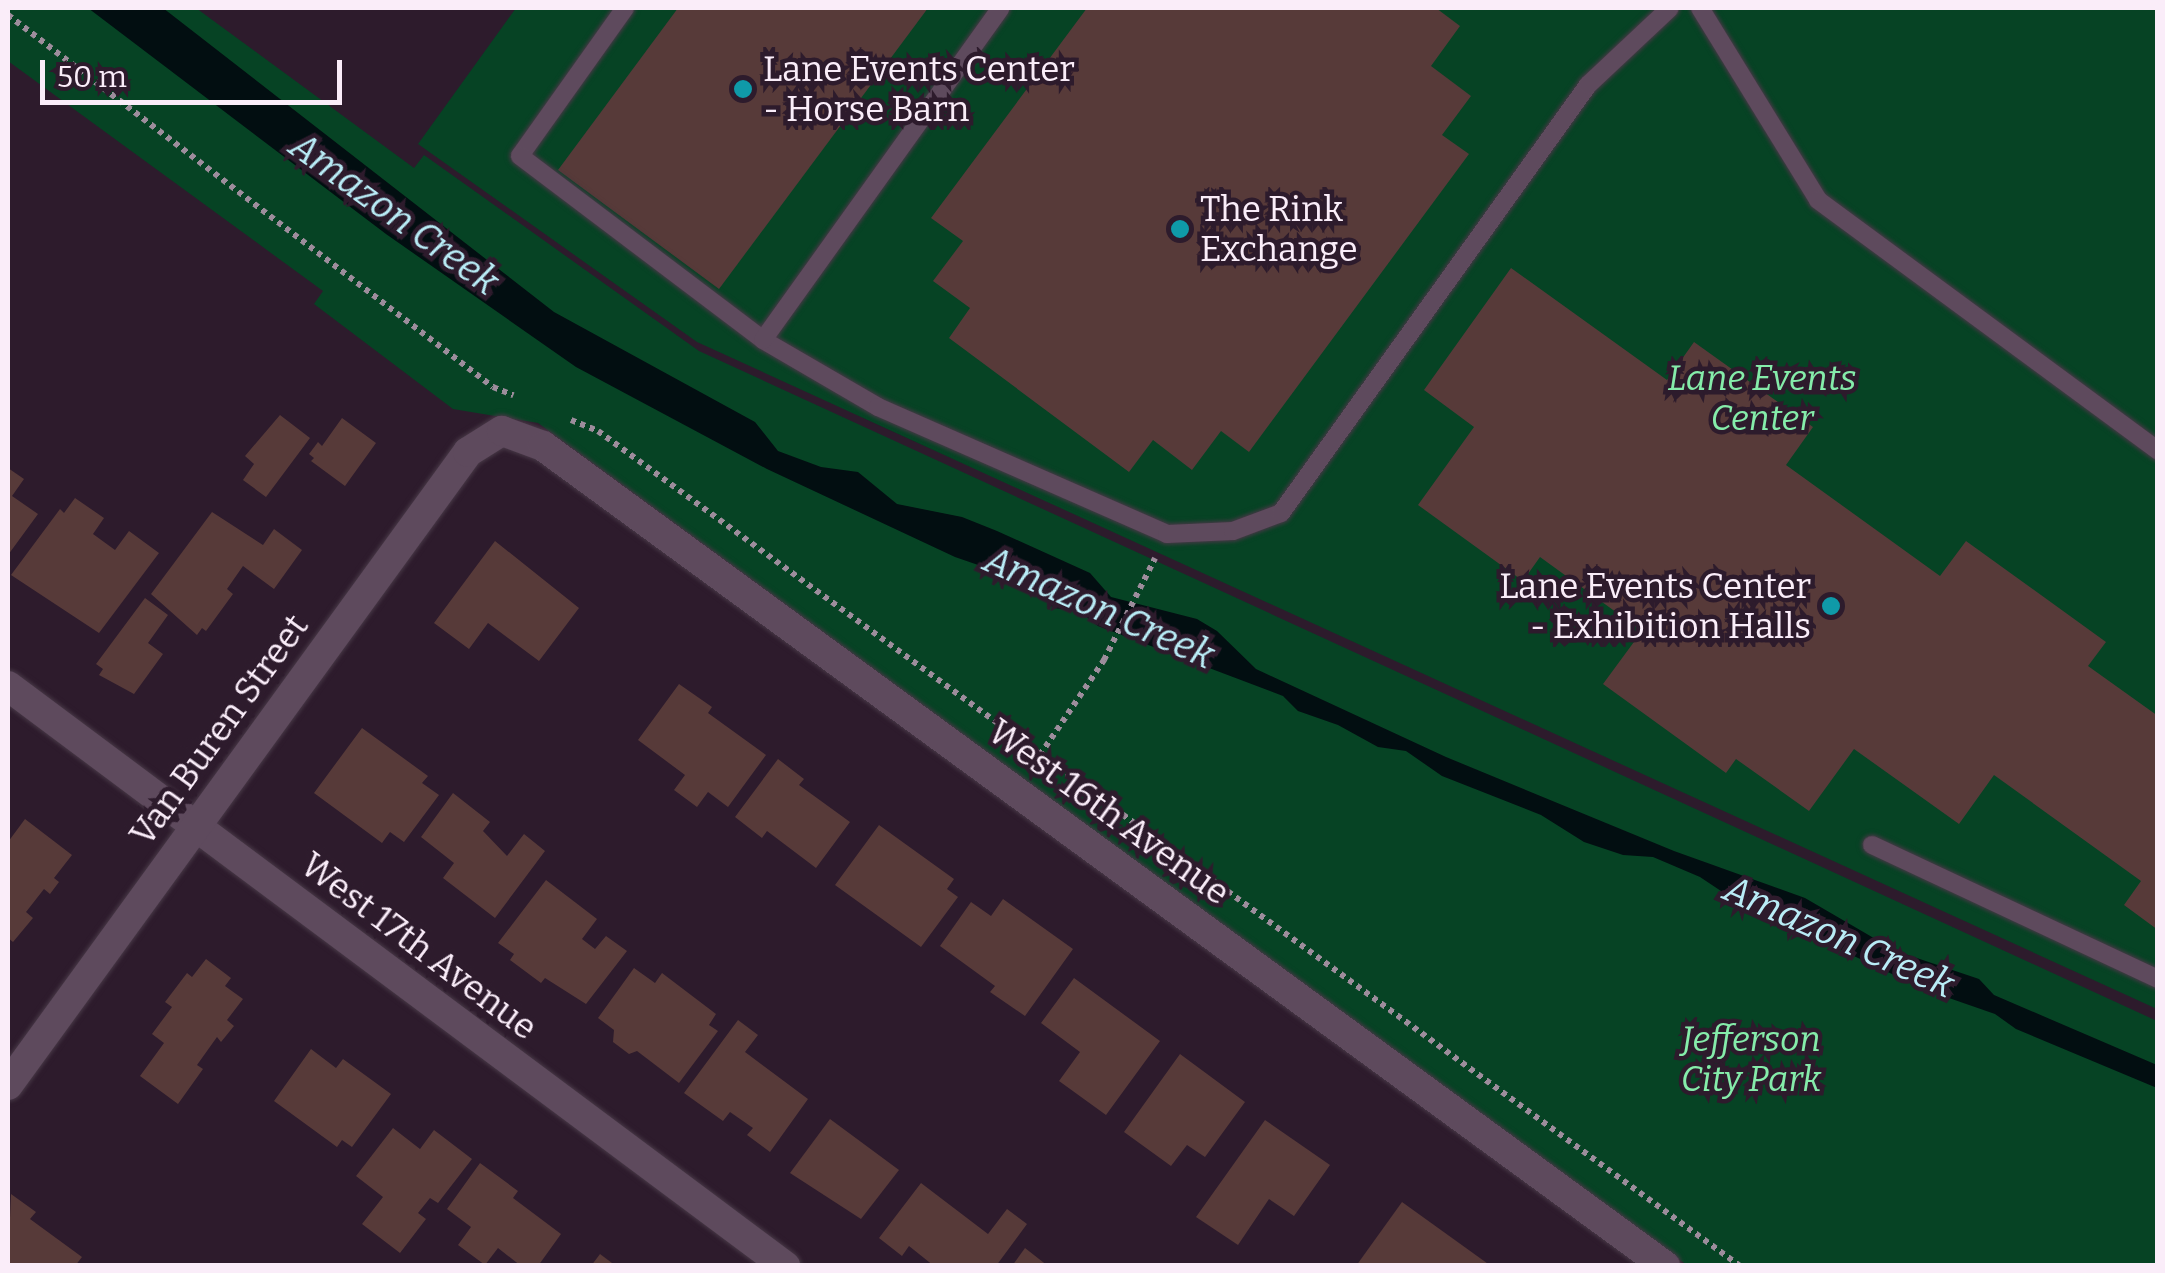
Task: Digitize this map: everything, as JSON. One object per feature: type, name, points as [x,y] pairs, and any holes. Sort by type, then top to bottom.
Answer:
[{"type":"street","name":"Van Buren Street","points":[[8,1085],[468,452],[502,430]]},
{"type":"street","name":"West 16th Avenue","points":[[502,430],[543,446],[1666,1266]]},
{"type":"street","name":"West 17th Avenue","points":[[8,686],[785,1266]]},
{"type":"lane","points":[[625,8],[520,156],[763,340],[878,407],[1166,534],[1232,531],[1281,513],[1588,85],[1670,8]]},
{"type":"lane","points":[[763,340],[1001,8]]},
{"type":"lane","points":[[1700,8],[1818,200],[2158,451]]},
{"type":"lane","points":[[1872,844],[2158,979]]},
{"type":"path","points":[[1040,755],[1104,660],[1160,549]]},
{"type":"green space","name":"Jefferson City Park","points":[[8,8],[196,8],[414,168],[424,155],[699,351],[2157,1021],[2157,1265],[1687,1265],[538,423],[453,409],[314,304],[323,291],[8,61]]},
{"type":"green space","name":"Lane Events Center","points":[[516,8],[2157,8],[2157,1009],[697,342],[418,144]]},
{"type":"water","name":"Amazon Creek","points":[[88,8],[163,8],[554,312],[755,422],[778,451],[821,467],[858,472],[897,504],[962,517],[997,531],[1090,573],[1111,597],[1197,619],[1217,631],[1256,669],[1446,757],[1674,851],[1805,898],[1896,951],[1979,979],[1994,995],[2157,1065],[2157,1088],[2016,1029],[1995,1014],[1926,990],[1733,899],[1700,877],[1653,857],[1623,855],[1584,842],[1541,815],[1442,776],[1406,751],[1378,747],[1338,725],[1298,711],[1283,696],[1098,626],[1079,611],[1054,608],[1022,580],[955,557],[767,469],[576,367],[386,234]]},
{"type":"building","name":"Lane Events Center - Horse Barn","points":[[678,8],[928,8],[719,289],[558,170]]},
{"type":"building","name":"The Rink Exchange","points":[[1087,8],[1436,8],[1460,26],[1431,66],[1471,96],[1442,135],[1469,154],[1249,452],[1221,431],[1192,470],[1153,440],[1129,472],[949,338],[970,308],[933,281],[963,241],[931,218]]},
{"type":"building","name":"Lane Events Center - Exhibition Halls","points":[[1511,268],[1667,380],[1694,342],[1813,427],[1786,465],[1940,576],[1966,541],[2106,642],[2088,666],[2158,716],[2158,930],[2124,905],[2141,881],[1994,775],[1959,824],[1854,749],[1809,811],[1736,759],[1726,773],[1603,684],[1642,631],[1540,557],[1523,581],[1418,505],[1474,427],[1424,390]]},
{"type":"building","points":[[280,415],[310,438],[266,497],[243,480],[254,464],[245,456]]},
{"type":"building","points":[[342,418],[376,443],[345,486],[311,461],[314,458],[309,454],[318,442],[322,446]]},
{"type":"building","points":[[8,468],[24,479],[12,496],[38,514],[8,555]]},
{"type":"building","points":[[75,498],[104,518],[93,534],[115,550],[129,531],[159,553],[99,633],[11,575],[60,509],[64,513]]},
{"type":"building","points":[[212,512],[263,545],[274,529],[302,550],[274,589],[243,566],[227,589],[233,594],[206,631],[202,628],[197,635],[151,594]]},
{"type":"building","points":[[495,541],[579,608],[539,661],[488,623],[469,649],[434,623]]},
{"type":"building","points":[[145,598],[168,615],[148,643],[163,654],[134,694],[99,675],[103,669],[96,664]]},
{"type":"building","points":[[679,684],[712,707],[708,713],[766,755],[728,807],[708,792],[697,807],[674,790],[685,775],[638,740]]},
{"type":"building","points":[[362,728],[428,776],[422,783],[439,795],[404,842],[390,832],[382,843],[314,793]]},
{"type":"building","points":[[778,759],[804,779],[799,785],[850,822],[816,868],[767,831],[762,838],[735,817]]},
{"type":"building","points":[[453,793],[490,822],[483,831],[507,856],[524,834],[545,851],[495,918],[443,878],[454,863],[421,837]]},
{"type":"building","points":[[25,819],[72,855],[54,878],[59,882],[50,894],[44,889],[26,912],[33,918],[13,942],[8,938],[8,842]]},
{"type":"building","points":[[879,825],[954,879],[947,889],[958,897],[921,947],[835,885]]},
{"type":"building","points":[[546,880],[597,919],[582,939],[595,949],[606,936],[627,951],[586,1004],[545,978],[541,983],[510,960],[514,954],[498,943]]},
{"type":"building","points":[[1003,899],[1073,949],[1025,1016],[990,992],[995,986],[940,946],[971,902],[991,916]]},
{"type":"building","points":[[206,959],[231,978],[225,986],[243,999],[227,1020],[234,1026],[221,1042],[217,1037],[197,1065],[203,1069],[178,1104],[140,1076],[164,1043],[152,1034],[172,1007],[165,1002],[187,973],[192,977]]},
{"type":"building","points":[[634,968],[655,983],[662,973],[716,1014],[709,1025],[718,1031],[679,1083],[637,1051],[629,1054],[613,1042],[614,1030],[598,1018]]},
{"type":"building","points":[[1074,978],[1160,1041],[1106,1115],[1059,1081],[1080,1052],[1041,1023]]},
{"type":"building","points":[[738,1020],[758,1035],[745,1052],[808,1099],[770,1152],[747,1135],[753,1128],[730,1112],[723,1121],[684,1093]]},
{"type":"building","points":[[311,1049],[336,1068],[343,1059],[391,1094],[352,1147],[342,1140],[337,1147],[274,1101]]},
{"type":"building","points":[[1180,1054],[1245,1102],[1205,1157],[1187,1145],[1171,1166],[1124,1132]]},
{"type":"building","points":[[830,1119],[899,1170],[861,1219],[790,1173]]},
{"type":"building","points":[[1265,1120],[1330,1165],[1294,1216],[1269,1199],[1238,1245],[1196,1217]]},
{"type":"building","points":[[393,1128],[420,1149],[434,1130],[472,1159],[438,1203],[430,1198],[418,1213],[426,1219],[400,1253],[362,1224],[383,1197],[356,1176]]},
{"type":"building","points":[[480,1163],[518,1191],[513,1198],[561,1234],[538,1266],[521,1266],[498,1248],[485,1265],[458,1245],[471,1227],[447,1209]]},
{"type":"building","points":[[921,1183],[988,1234],[1007,1209],[1027,1224],[996,1266],[934,1266],[909,1246],[902,1256],[879,1238]]},
{"type":"building","points":[[11,1194],[36,1212],[30,1219],[82,1257],[75,1266],[8,1266]]},
{"type":"building","points":[[1402,1202],[1491,1266],[1356,1266]]},
{"type":"building","points":[[1025,1248],[1048,1266],[1012,1266]]},
{"type":"building","points":[[600,1254],[616,1266],[591,1266]]},
{"type":"place","name":"Lane Events Center - Horse Barn","points":[[743,89]]},
{"type":"place","name":"The Rink Exchange","points":[[1180,229]]},
{"type":"place","name":"Lane Events Center - Exhibition Halls","points":[[1831,606]]}]
